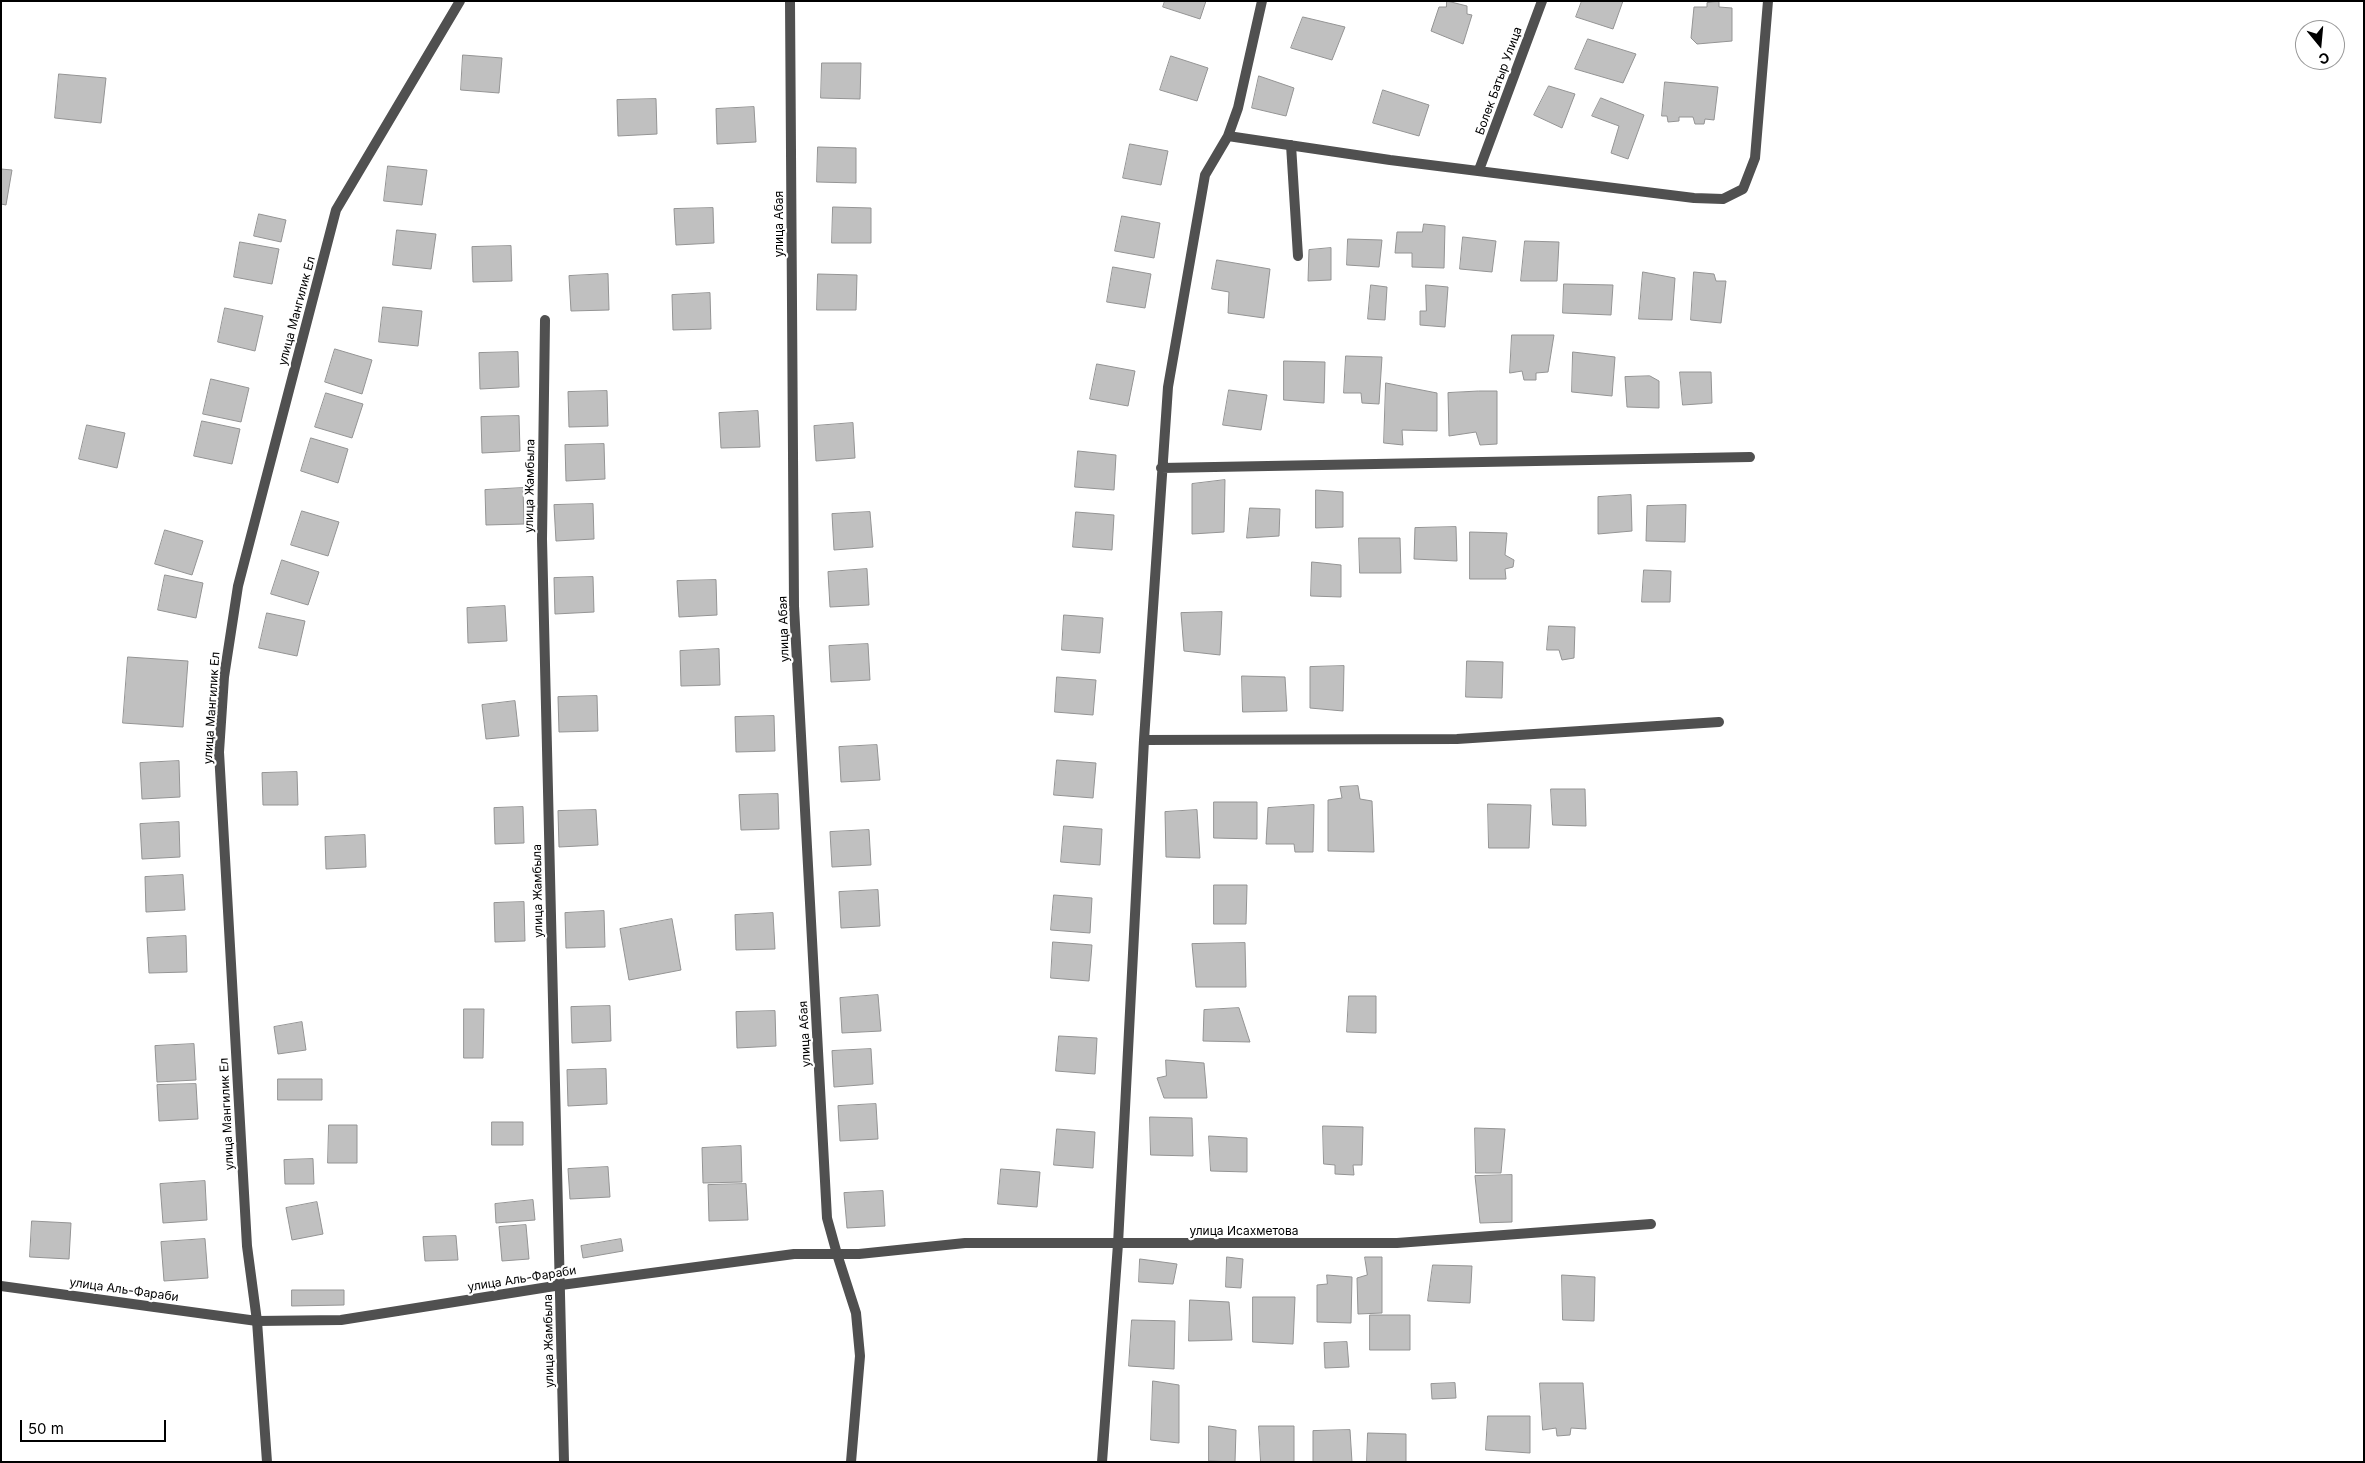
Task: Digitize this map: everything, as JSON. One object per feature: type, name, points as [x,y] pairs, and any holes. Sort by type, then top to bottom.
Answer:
[{"type":"street","name":"улица Мангилик Ел","points":[[267,1462],[258,1321],[247,1246],[219,752],[224,677],[238,586],[336,210],[460,1]]},
{"type":"street","name":"улица Абая","points":[[790,1],[794,606],[827,1218],[837,1254]]},
{"type":"street","points":[[1102,1462],[1118,1244],[1144,740],[1168,386],[1205,175],[1228,136],[1238,108],[1262,1]]},
{"type":"street","name":"Болек Батыр Улица","points":[[1479,170],[1542,1]]},
{"type":"street","points":[[1228,136],[1390,160],[1694,198],[1723,199],[1743,189],[1755,158],[1768,1]]},
{"type":"street","points":[[1291,145],[1298,256]]},
{"type":"street","name":"улица Жамбыла","points":[[545,320],[542,539],[564,1462]]},
{"type":"street","points":[[1161,468],[1750,457]]},
{"type":"street","points":[[1144,740],[1457,739],[1719,722]]},
{"type":"street","name":"улица Исахметова","points":[[837,1254],[859,1254],[965,1243],[1397,1244],[1651,1224]]},
{"type":"street","name":"улица Аль-Фараби","points":[[1,1286],[258,1321],[341,1320],[561,1285],[794,1254],[837,1254]]},
{"type":"street","points":[[837,1254],[856,1313],[860,1356],[851,1462]]},
{"type":"building","points":[[1165,1],[1206,1],[1200,19],[1163,7]]},
{"type":"building","points":[[1447,1],[1467,6],[1467,14],[1472,15],[1463,44],[1431,31],[1439,7],[1446,7]]},
{"type":"building","points":[[1582,1],[1623,1],[1613,29],[1576,17]]},
{"type":"building","points":[[1719,2],[1719,7],[1732,8],[1732,41],[1697,44],[1691,38],[1694,7],[1707,7],[1707,3]]},
{"type":"building","points":[[1303,17],[1345,27],[1332,60],[1291,48]]},
{"type":"building","points":[[1588,39],[1636,54],[1623,83],[1575,69]]},
{"type":"building","points":[[463,55],[502,58],[499,93],[461,90]]},
{"type":"building","points":[[1171,56],[1208,68],[1197,101],[1160,90]]},
{"type":"building","points":[[822,63],[861,63],[860,99],[821,98]]},
{"type":"building","points":[[59,74],[106,78],[101,123],[55,118]]},
{"type":"building","points":[[1259,76],[1294,88],[1286,116],[1252,108]]},
{"type":"building","points":[[1665,82],[1718,87],[1714,120],[1705,119],[1704,124],[1695,124],[1693,117],[1679,117],[1679,121],[1668,122],[1667,116],[1662,116]]},
{"type":"building","points":[[1549,86],[1575,94],[1562,128],[1534,115]]},
{"type":"building","points":[[1383,90],[1429,105],[1419,136],[1373,123]]},
{"type":"building","points":[[1601,98],[1644,115],[1628,159],[1611,153],[1619,126],[1592,116]]},
{"type":"building","points":[[656,99],[657,134],[618,136],[617,100]]},
{"type":"building","points":[[754,107],[756,142],[717,144],[716,109]]},
{"type":"building","points":[[1130,144],[1168,151],[1161,185],[1123,178]]},
{"type":"building","points":[[818,147],[856,148],[856,183],[817,182]]},
{"type":"building","points":[[388,166],[427,170],[422,205],[384,201]]},
{"type":"building","points":[[1,169],[12,170],[6,205],[1,204]]},
{"type":"building","points":[[833,207],[871,208],[871,243],[832,243]]},
{"type":"building","points":[[713,208],[714,243],[676,245],[674,209]]},
{"type":"building","points":[[259,214],[286,220],[281,242],[254,236]]},
{"type":"building","points":[[1122,216],[1160,223],[1154,258],[1115,251]]},
{"type":"building","points":[[1424,224],[1445,226],[1444,268],[1412,267],[1412,253],[1395,253],[1397,232],[1422,232]]},
{"type":"building","points":[[397,230],[436,234],[431,269],[393,265]]},
{"type":"building","points":[[1463,237],[1496,241],[1492,272],[1460,269]]},
{"type":"building","points":[[1348,239],[1382,240],[1379,267],[1347,265]]},
{"type":"building","points":[[1525,241],[1559,242],[1557,281],[1521,281]]},
{"type":"building","points":[[240,242],[279,249],[272,284],[234,277]]},
{"type":"building","points":[[511,246],[512,281],[473,282],[472,247]]},
{"type":"building","points":[[1331,248],[1331,280],[1308,281],[1309,250]]},
{"type":"building","points":[[1217,260],[1270,269],[1264,318],[1228,313],[1229,292],[1212,289]]},
{"type":"building","points":[[1113,267],[1151,274],[1145,308],[1107,302]]},
{"type":"building","points":[[1643,272],[1675,278],[1672,320],[1639,319]]},
{"type":"building","points":[[1694,272],[1714,274],[1716,281],[1726,281],[1721,323],[1691,320]]},
{"type":"building","points":[[608,274],[609,310],[571,311],[569,276]]},
{"type":"building","points":[[818,274],[857,275],[856,310],[817,310]]},
{"type":"building","points":[[1564,284],[1613,285],[1611,315],[1563,313]]},
{"type":"building","points":[[1371,285],[1387,287],[1385,320],[1368,319]]},
{"type":"building","points":[[1426,285],[1448,287],[1445,327],[1420,325],[1420,311],[1426,311]]},
{"type":"building","points":[[710,293],[711,329],[673,330],[672,295]]},
{"type":"building","points":[[383,307],[422,311],[418,346],[379,342]]},
{"type":"building","points":[[225,308],[263,316],[255,351],[218,342]]},
{"type":"building","points":[[1512,335],[1554,335],[1548,372],[1536,373],[1536,380],[1524,380],[1522,371],[1510,373]]},
{"type":"building","points":[[335,349],[372,360],[362,394],[325,382]]},
{"type":"building","points":[[518,352],[519,387],[480,389],[479,353]]},
{"type":"building","points":[[1573,352],[1615,357],[1612,396],[1572,392]]},
{"type":"building","points":[[1346,356],[1382,357],[1379,404],[1362,403],[1361,393],[1344,393]]},
{"type":"building","points":[[1284,361],[1325,362],[1324,403],[1284,400]]},
{"type":"building","points":[[1097,364],[1135,371],[1128,406],[1090,399]]},
{"type":"building","points":[[1680,372],[1711,372],[1712,403],[1683,405]]},
{"type":"building","points":[[1650,376],[1659,381],[1659,408],[1627,407],[1625,377]]},
{"type":"building","points":[[211,379],[249,388],[241,422],[203,414]]},
{"type":"building","points":[[1386,383],[1437,393],[1437,431],[1402,430],[1403,445],[1384,443]]},
{"type":"building","points":[[1229,390],[1267,395],[1261,430],[1223,425]]},
{"type":"building","points":[[607,391],[608,426],[569,427],[568,392]]},
{"type":"building","points":[[1497,391],[1497,444],[1480,445],[1476,432],[1449,436],[1448,393]]},
{"type":"building","points":[[326,393],[363,404],[352,438],[315,427]]},
{"type":"building","points":[[758,411],[760,447],[721,448],[719,413]]},
{"type":"building","points":[[519,416],[520,451],[482,453],[481,417]]},
{"type":"building","points":[[202,421],[240,429],[232,464],[194,456]]},
{"type":"building","points":[[853,423],[855,458],[816,461],[814,426]]},
{"type":"building","points":[[87,425],[125,433],[117,468],[79,459]]},
{"type":"building","points":[[311,438],[348,449],[338,483],[301,471]]},
{"type":"building","points":[[604,444],[605,479],[566,481],[565,445]]},
{"type":"building","points":[[1078,451],[1116,455],[1114,490],[1075,487]]},
{"type":"building","points":[[1225,480],[1224,532],[1192,534],[1192,484]]},
{"type":"building","points":[[523,488],[524,524],[486,525],[485,490]]},
{"type":"building","points":[[1316,490],[1343,492],[1343,527],[1316,528]]},
{"type":"building","points":[[1631,495],[1632,531],[1598,534],[1598,497]]},
{"type":"building","points":[[593,504],[594,539],[556,541],[554,505]]},
{"type":"building","points":[[1686,505],[1685,542],[1646,541],[1647,506]]},
{"type":"building","points":[[1250,508],[1280,509],[1279,536],[1247,538]]},
{"type":"building","points":[[302,511],[339,522],[328,556],[291,545]]},
{"type":"building","points":[[870,512],[873,547],[834,550],[832,514]]},
{"type":"building","points":[[1076,512],[1114,515],[1112,550],[1073,547]]},
{"type":"building","points":[[1456,527],[1457,561],[1414,559],[1415,528]]},
{"type":"building","points":[[165,530],[203,541],[192,575],[155,564]]},
{"type":"building","points":[[1470,532],[1507,533],[1505,555],[1514,560],[1513,567],[1505,569],[1506,579],[1470,579]]},
{"type":"building","points":[[1359,538],[1400,538],[1401,573],[1360,573]]},
{"type":"building","points":[[282,560],[319,572],[308,605],[271,594]]},
{"type":"building","points":[[1312,562],[1341,565],[1341,597],[1311,596]]},
{"type":"building","points":[[867,569],[869,605],[830,607],[828,572]]},
{"type":"building","points":[[1644,570],[1671,571],[1670,602],[1642,602]]},
{"type":"building","points":[[165,575],[203,583],[196,618],[158,610]]},
{"type":"building","points":[[593,577],[594,612],[555,614],[554,578]]},
{"type":"building","points":[[716,580],[717,615],[679,617],[677,581]]},
{"type":"building","points":[[505,606],[507,641],[468,643],[467,608]]},
{"type":"building","points":[[1222,612],[1220,655],[1184,651],[1181,613]]},
{"type":"building","points":[[267,613],[305,621],[297,656],[259,648]]},
{"type":"building","points":[[1064,615],[1103,618],[1100,653],[1062,650]]},
{"type":"building","points":[[1549,626],[1575,627],[1574,658],[1562,660],[1559,650],[1547,650]]},
{"type":"building","points":[[868,644],[870,680],[831,682],[829,646]]},
{"type":"building","points":[[719,649],[720,685],[681,686],[680,651]]},
{"type":"building","points":[[128,657],[188,661],[183,727],[123,723]]},
{"type":"building","points":[[1467,661],[1503,662],[1502,698],[1466,697]]},
{"type":"building","points":[[1344,666],[1343,711],[1310,708],[1310,667]]},
{"type":"building","points":[[1242,676],[1285,677],[1287,711],[1243,712]]},
{"type":"building","points":[[1057,677],[1096,680],[1093,715],[1055,712]]},
{"type":"building","points":[[597,696],[598,731],[559,732],[558,697]]},
{"type":"building","points":[[515,701],[519,736],[486,739],[482,705]]},
{"type":"building","points":[[774,716],[775,751],[736,752],[735,717]]},
{"type":"building","points":[[877,745],[880,780],[841,782],[839,747]]},
{"type":"building","points":[[1057,760],[1096,763],[1093,798],[1054,795]]},
{"type":"building","points":[[179,761],[180,797],[142,799],[140,763]]},
{"type":"building","points":[[297,772],[298,805],[263,805],[262,773]]},
{"type":"building","points":[[1358,786],[1360,799],[1372,801],[1374,852],[1328,851],[1328,800],[1342,798],[1340,787]]},
{"type":"building","points":[[1551,789],[1585,789],[1586,826],[1553,825]]},
{"type":"building","points":[[778,794],[779,829],[741,830],[739,795]]},
{"type":"building","points":[[1214,802],[1257,802],[1257,839],[1214,838]]},
{"type":"building","points":[[1488,804],[1531,805],[1529,848],[1489,848]]},
{"type":"building","points":[[1314,805],[1313,852],[1295,852],[1294,844],[1266,844],[1268,808]]},
{"type":"building","points":[[523,807],[524,843],[495,844],[494,808]]},
{"type":"building","points":[[596,810],[598,845],[559,847],[558,811]]},
{"type":"building","points":[[1197,810],[1200,858],[1166,857],[1165,812]]},
{"type":"building","points":[[179,822],[180,857],[142,859],[140,824]]},
{"type":"building","points":[[1064,826],[1102,829],[1100,865],[1061,862]]},
{"type":"building","points":[[869,830],[871,865],[832,867],[830,832]]},
{"type":"building","points":[[365,835],[366,867],[326,869],[325,837]]},
{"type":"building","points":[[183,875],[185,910],[146,912],[145,877]]},
{"type":"building","points":[[1214,885],[1247,885],[1246,924],[1214,924]]},
{"type":"building","points":[[878,890],[880,926],[841,928],[839,892]]},
{"type":"building","points":[[1054,895],[1092,898],[1090,933],[1051,930]]},
{"type":"building","points":[[524,902],[525,941],[495,942],[494,903]]},
{"type":"building","points":[[604,911],[605,947],[566,948],[565,913]]},
{"type":"building","points":[[773,913],[775,949],[736,950],[735,915]]},
{"type":"building","points":[[672,919],[681,970],[629,980],[620,929]]},
{"type":"building","points":[[186,936],[187,972],[149,973],[147,938]]},
{"type":"building","points":[[1053,942],[1092,945],[1089,981],[1051,978]]},
{"type":"building","points":[[1245,943],[1246,987],[1196,987],[1192,944]]},
{"type":"building","points":[[878,995],[881,1031],[842,1033],[840,998]]},
{"type":"building","points":[[1349,996],[1376,996],[1376,1033],[1347,1032]]},
{"type":"building","points":[[610,1006],[611,1041],[572,1043],[571,1007]]},
{"type":"building","points":[[1239,1008],[1250,1042],[1203,1041],[1204,1010]]},
{"type":"building","points":[[464,1009],[484,1009],[483,1058],[464,1058]]},
{"type":"building","points":[[775,1011],[776,1046],[737,1048],[736,1012]]},
{"type":"building","points":[[302,1022],[306,1050],[278,1054],[274,1027]]},
{"type":"building","points":[[1059,1036],[1097,1038],[1095,1074],[1056,1071]]},
{"type":"building","points":[[194,1044],[196,1080],[157,1082],[155,1046]]},
{"type":"building","points":[[871,1049],[873,1084],[834,1087],[832,1051]]},
{"type":"building","points":[[1166,1060],[1204,1063],[1207,1098],[1164,1098],[1157,1078],[1166,1076]]},
{"type":"building","points":[[606,1069],[607,1104],[568,1106],[567,1070]]},
{"type":"building","points":[[278,1079],[322,1079],[322,1100],[278,1100]]},
{"type":"building","points":[[196,1084],[198,1119],[159,1121],[157,1085]]},
{"type":"building","points":[[876,1104],[878,1139],[840,1141],[838,1106]]},
{"type":"building","points":[[1150,1117],[1192,1118],[1193,1156],[1151,1155]]},
{"type":"building","points":[[492,1122],[523,1122],[523,1145],[492,1145]]},
{"type":"building","points":[[329,1125],[357,1125],[357,1163],[328,1163]]},
{"type":"building","points":[[1323,1126],[1363,1127],[1362,1165],[1353,1165],[1354,1175],[1335,1174],[1335,1165],[1324,1164]]},
{"type":"building","points":[[1475,1128],[1505,1129],[1501,1173],[1476,1173]]},
{"type":"building","points":[[1057,1129],[1095,1132],[1093,1168],[1054,1165]]},
{"type":"building","points":[[1209,1136],[1247,1138],[1247,1172],[1211,1171]]},
{"type":"building","points":[[741,1146],[742,1182],[703,1183],[702,1148]]},
{"type":"building","points":[[313,1159],[314,1184],[285,1184],[284,1160]]},
{"type":"building","points":[[608,1167],[610,1197],[570,1199],[568,1169]]},
{"type":"building","points":[[1001,1169],[1040,1172],[1037,1207],[998,1204]]},
{"type":"building","points":[[1512,1175],[1512,1222],[1480,1223],[1475,1176]]},
{"type":"building","points":[[205,1181],[207,1220],[163,1223],[160,1184]]},
{"type":"building","points":[[746,1184],[748,1220],[709,1221],[708,1185]]},
{"type":"building","points":[[883,1191],[885,1226],[847,1228],[844,1193]]},
{"type":"building","points":[[533,1200],[535,1220],[496,1223],[495,1204]]},
{"type":"building","points":[[317,1202],[323,1234],[292,1240],[286,1208]]},
{"type":"building","points":[[32,1221],[71,1223],[69,1259],[30,1257]]},
{"type":"building","points":[[526,1225],[529,1259],[502,1261],[499,1227]]},
{"type":"building","points":[[456,1236],[458,1260],[425,1261],[423,1237]]},
{"type":"building","points":[[205,1239],[208,1278],[164,1281],[161,1242]]},
{"type":"building","points":[[621,1239],[623,1251],[583,1258],[581,1246]]},
{"type":"building","points":[[1227,1257],[1243,1259],[1241,1288],[1226,1287]]},
{"type":"building","points":[[1365,1257],[1382,1257],[1382,1313],[1358,1314],[1357,1278],[1367,1275]]},
{"type":"building","points":[[1140,1259],[1177,1264],[1173,1284],[1139,1282]]},
{"type":"building","points":[[1433,1265],[1472,1266],[1470,1303],[1428,1301]]},
{"type":"building","points":[[1327,1275],[1352,1277],[1351,1323],[1317,1322],[1317,1285],[1327,1284]]},
{"type":"building","points":[[1562,1275],[1595,1277],[1594,1321],[1563,1320]]},
{"type":"building","points":[[292,1290],[344,1290],[344,1305],[292,1306]]},
{"type":"building","points":[[1253,1297],[1295,1297],[1293,1344],[1253,1342]]},
{"type":"building","points":[[1190,1300],[1229,1302],[1232,1340],[1189,1341]]},
{"type":"building","points":[[1370,1315],[1410,1315],[1410,1350],[1370,1350]]},
{"type":"building","points":[[1132,1320],[1175,1321],[1174,1369],[1129,1366]]},
{"type":"building","points":[[1347,1342],[1349,1367],[1325,1368],[1324,1343]]},
{"type":"building","points":[[1153,1381],[1179,1385],[1179,1443],[1151,1440]]},
{"type":"building","points":[[1455,1383],[1456,1398],[1432,1399],[1431,1384]]},
{"type":"building","points":[[1540,1383],[1583,1383],[1586,1429],[1571,1428],[1570,1435],[1557,1436],[1556,1428],[1543,1430]]},
{"type":"building","points":[[1488,1416],[1530,1416],[1530,1453],[1486,1450]]},
{"type":"building","points":[[1209,1426],[1236,1430],[1235,1462],[1209,1461]]},
{"type":"building","points":[[1259,1426],[1294,1426],[1294,1462],[1261,1462]]},
{"type":"building","points":[[1350,1430],[1352,1462],[1313,1462],[1313,1431]]},
{"type":"building","points":[[1368,1433],[1406,1434],[1406,1462],[1367,1462]]}]
